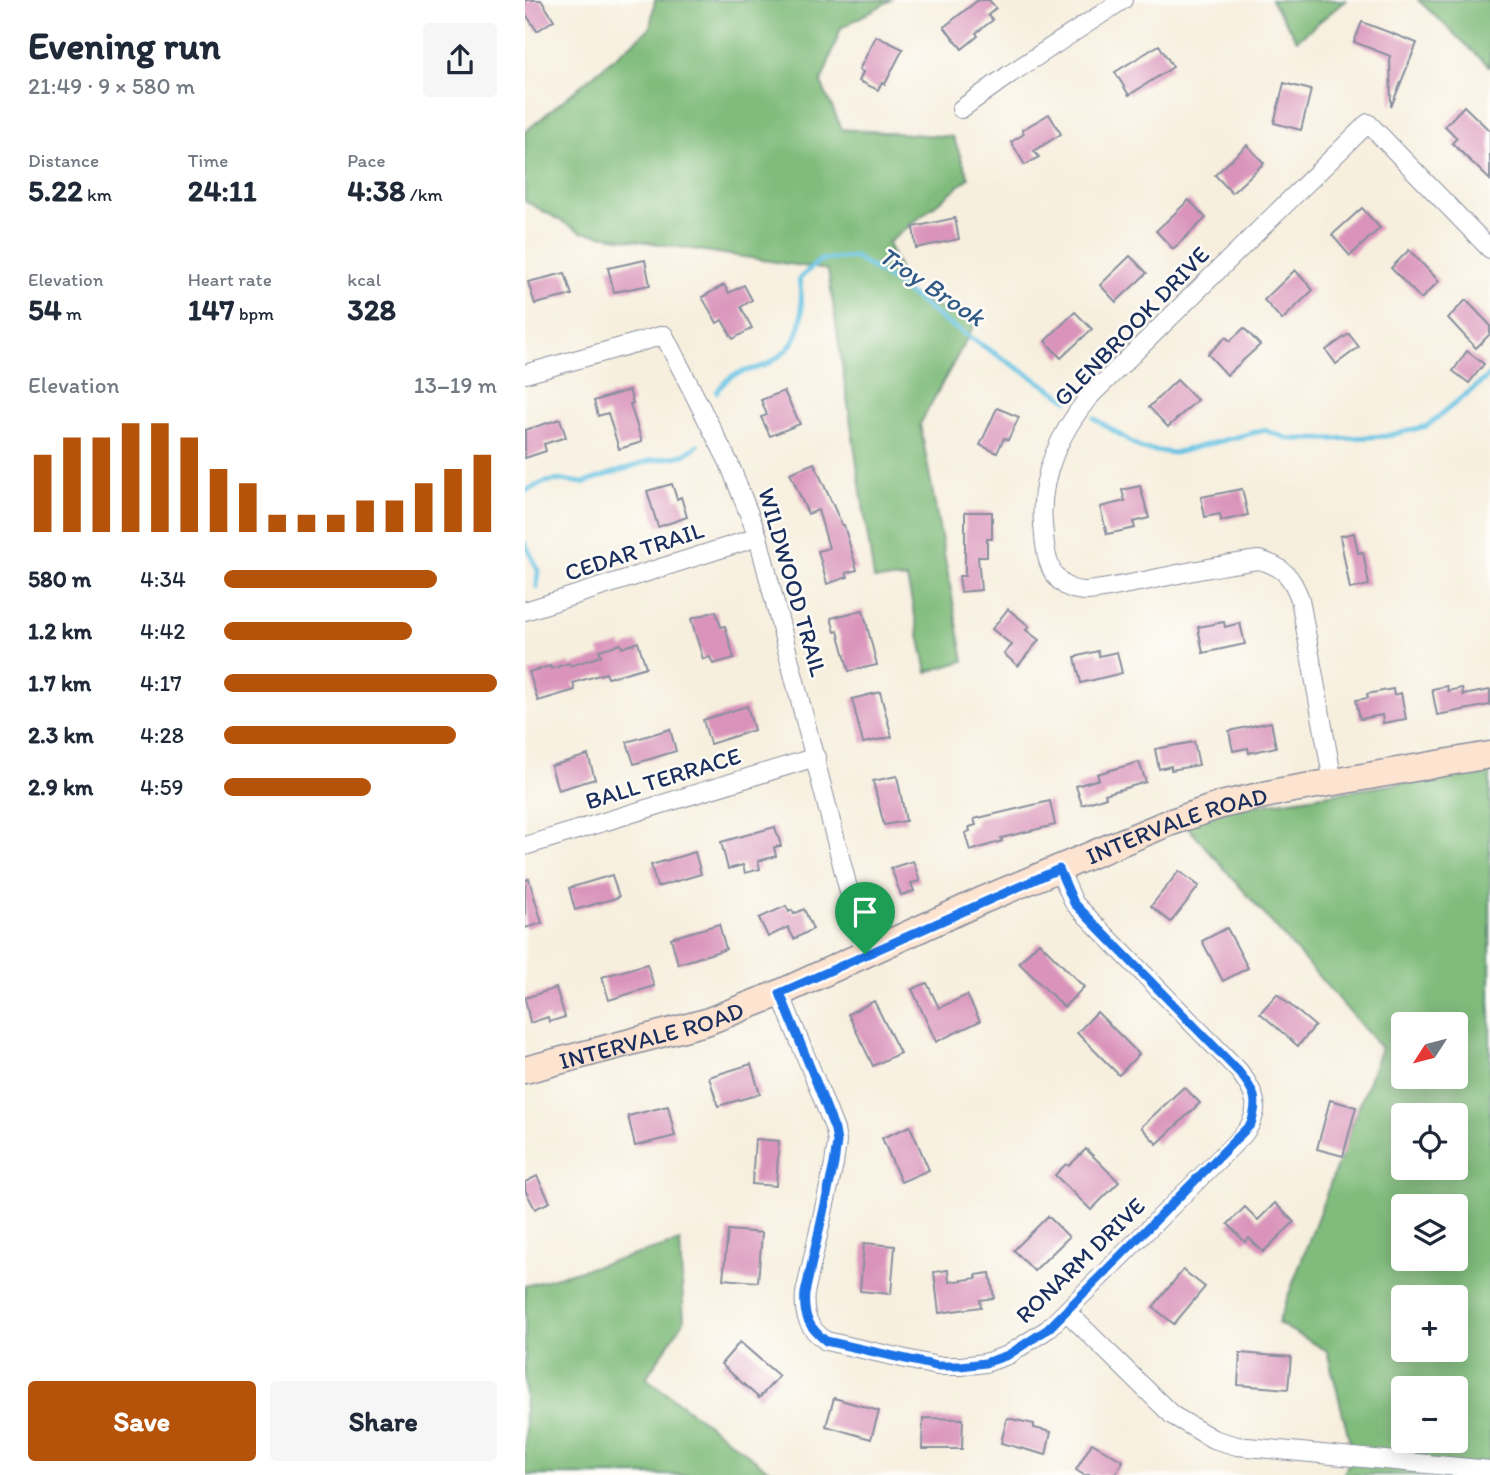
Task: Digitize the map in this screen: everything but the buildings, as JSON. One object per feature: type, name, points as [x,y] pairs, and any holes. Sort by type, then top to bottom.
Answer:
[{"type":"street","points":[[961,109],[1123,0]]},
{"type":"street","name":"GLENBROOK DRIVE","points":[[1333,782],[1300,599],[1290,577],[1271,563],[1259,561],[1105,588],[1074,590],[1063,585],[1055,576],[1046,554],[1043,518],[1048,470],[1057,445],[1074,416],[1090,397],[1369,123],[1490,249]]},
{"type":"street","name":"WILDWOOD TRAIL","points":[[525,374],[664,335],[729,463],[758,537],[865,954]]},
{"type":"street","name":"CEDAR TRAIL","points":[[525,611],[758,537]]},
{"type":"street","name":"INTERVALE ROAD","points":[[525,1070],[706,1021],[780,993],[1059,869],[1163,825],[1221,805],[1333,782],[1490,755]]},
{"type":"street","name":"BALL TERRACE","points":[[525,846],[816,757]]},
{"type":"street","name":"RONARM DRIVE","points":[[780,993],[822,1095],[837,1142],[805,1293],[804,1309],[813,1331],[826,1341],[937,1366],[985,1363],[1008,1355],[1033,1341],[1067,1312],[1244,1134],[1251,1124],[1255,1101],[1253,1089],[1239,1072],[1074,903],[1059,869]]},
{"type":"street","points":[[1067,1312],[1172,1415],[1213,1439],[1237,1446],[1490,1470]]},
{"type":"green space","points":[[655,0],[891,0],[841,28],[821,83],[842,129],[953,137],[969,178],[888,243],[910,296],[976,322],[920,424],[964,661],[927,672],[907,579],[874,579],[828,270],[581,232],[525,201],[525,132],[650,28]]},
{"type":"green space","points":[[1271,0],[1346,0],[1297,40]]},
{"type":"green space","points":[[1418,0],[1490,0],[1490,67]]},
{"type":"green space","points":[[1490,770],[1490,1475],[1343,1475],[1353,1454],[1327,1351],[1278,1323],[1381,1048],[1179,817]]},
{"type":"green space","points":[[680,1242],[684,1321],[646,1378],[769,1470],[789,1475],[525,1475],[525,1286]]},
{"type":"waterway","name":"Troy Brook","points":[[717,392],[732,376],[770,363],[793,341],[801,323],[802,313],[799,279],[820,260],[854,257],[890,279],[944,321],[1068,400]]},
{"type":"waterway","name":"Troy Brook","points":[[1094,418],[1142,449],[1174,453],[1264,430],[1290,439],[1386,436],[1427,426],[1490,375]]},
{"type":"waterway","name":"Troy Brook","points":[[525,491],[545,482],[561,480],[583,483],[649,461],[684,455],[698,445]]},
{"type":"waterway","name":"Troy Brook","points":[[525,543],[538,570],[537,587]]},
{"type":"route","points":[[1059,869],[1074,903],[1253,1089],[1255,1111],[1244,1134],[1048,1329],[1008,1355],[985,1363],[937,1366],[826,1341],[813,1331],[807,1321],[804,1309],[805,1293],[837,1142],[835,1130],[780,993],[865,954],[1059,869]]}]
